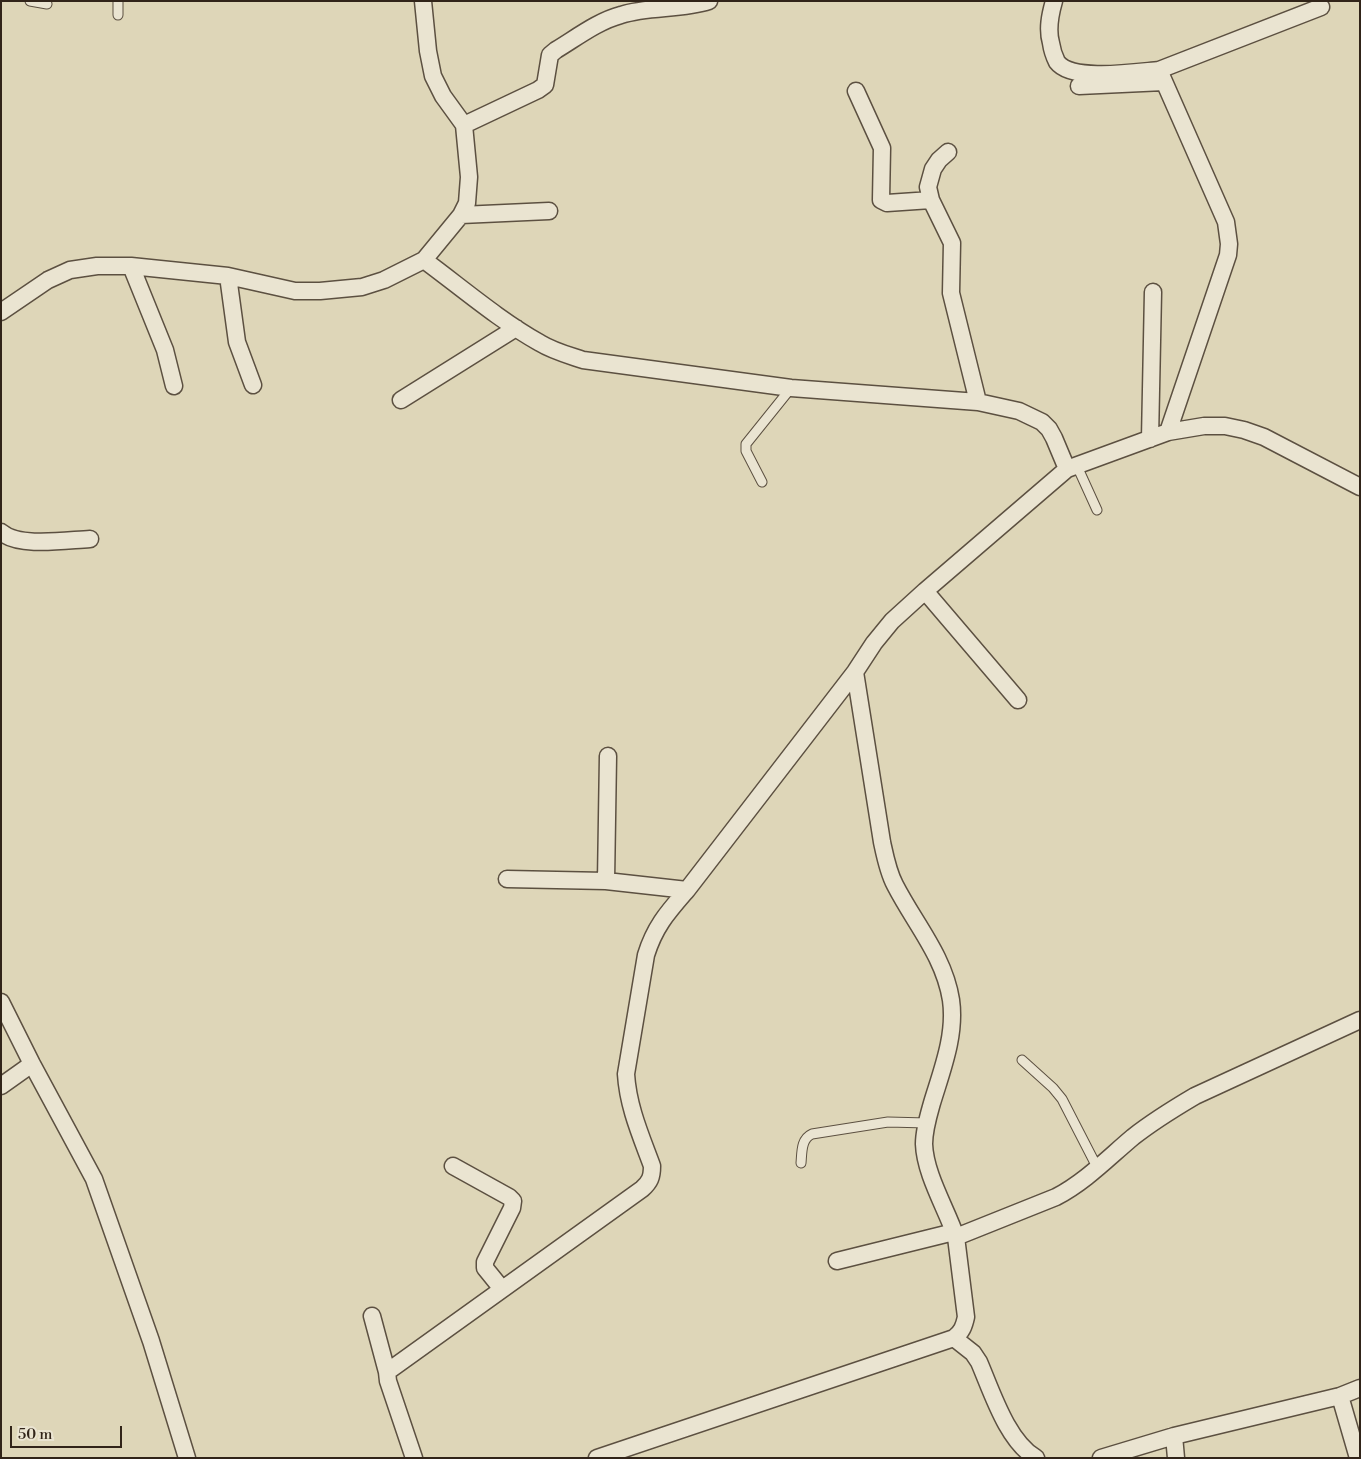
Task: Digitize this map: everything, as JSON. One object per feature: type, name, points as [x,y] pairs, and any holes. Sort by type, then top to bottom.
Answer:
[{"type":"street","points":[[1,312],[48,280],[70,270],[96,266],[130,266],[228,276],[295,291],[341,290],[362,287],[384,280],[424,260],[461,216],[466,203],[469,177],[464,125],[443,96],[433,76],[428,51],[423,1]]},
{"type":"street","points":[[464,125],[545,85],[550,55],[607,20],[622,14],[695,5],[709,1]]},
{"type":"street","points":[[1054,1],[1049,25],[1050,40],[1058,63],[1068,70],[1092,74],[1162,76]]},
{"type":"street","points":[[1079,86],[1162,76],[1321,8]]},
{"type":"street","points":[[1162,76],[1226,222],[1230,244],[1228,255],[1168,432]]},
{"type":"street","points":[[856,91],[882,148],[881,200],[887,203],[931,200]]},
{"type":"street","points":[[948,152],[933,169],[928,186],[931,200],[952,243],[951,293],[978,402]]},
{"type":"street","points":[[461,216],[549,212]]},
{"type":"street","points":[[424,260],[516,328],[541,344],[583,360],[792,388],[978,402],[1019,411],[1042,422],[1049,429],[1072,468]]},
{"type":"street","points":[[130,266],[165,350],[174,386]]},
{"type":"street","points":[[228,276],[237,342],[253,385]]},
{"type":"street","points":[[1150,439],[1153,292]]},
{"type":"street","points":[[401,400],[516,328]]},
{"type":"street","points":[[386,1372],[650,1182],[652,1166],[631,1109],[627,1093],[626,1074],[646,955],[652,937],[660,922],[687,890],[855,672],[882,631],[925,591],[1072,468],[1168,432],[1204,426],[1225,426],[1244,430],[1264,437],[1360,487]]},
{"type":"street","points":[[1,532],[13,540],[26,542],[90,539]]},
{"type":"street","points":[[925,591],[1018,700]]},
{"type":"street","points":[[597,1458],[954,1338],[964,1326],[966,1317],[955,1234],[930,1171],[924,1144],[926,1123],[947,1054],[952,1025],[951,1001],[945,975],[936,952],[894,884],[887,865],[855,672]]},
{"type":"street","points":[[606,881],[608,756]]},
{"type":"street","points":[[507,879],[606,881],[687,890]]},
{"type":"street","points":[[1,1002],[94,1179],[151,1341],[186,1458]]},
{"type":"street","points":[[837,1261],[955,1234],[1056,1197],[1070,1190],[1136,1135],[1194,1096],[1360,1020]]},
{"type":"street","points":[[1,1086],[32,1064]]},
{"type":"street","points":[[453,1166],[513,1201],[512,1208],[485,1262],[486,1270],[502,1289]]},
{"type":"street","points":[[372,1316],[388,1381],[414,1458]]},
{"type":"street","points":[[954,1338],[972,1353],[979,1362],[1014,1437],[1021,1446],[1036,1458]]},
{"type":"street","points":[[1101,1458],[1174,1436],[1340,1396],[1360,1388]]},
{"type":"street","points":[[1340,1396],[1358,1458]]},
{"type":"street","points":[[1174,1436],[1176,1458]]},
{"type":"lane","points":[[30,1],[47,4]]},
{"type":"lane","points":[[118,1],[118,16]]},
{"type":"lane","points":[[762,482],[746,452],[746,444],[792,388]]},
{"type":"lane","points":[[1072,468],[1097,510]]},
{"type":"lane","points":[[1022,1060],[1053,1088],[1062,1099],[1097,1167]]},
{"type":"lane","points":[[801,1163],[804,1142],[812,1134],[888,1122],[926,1123]]}]
